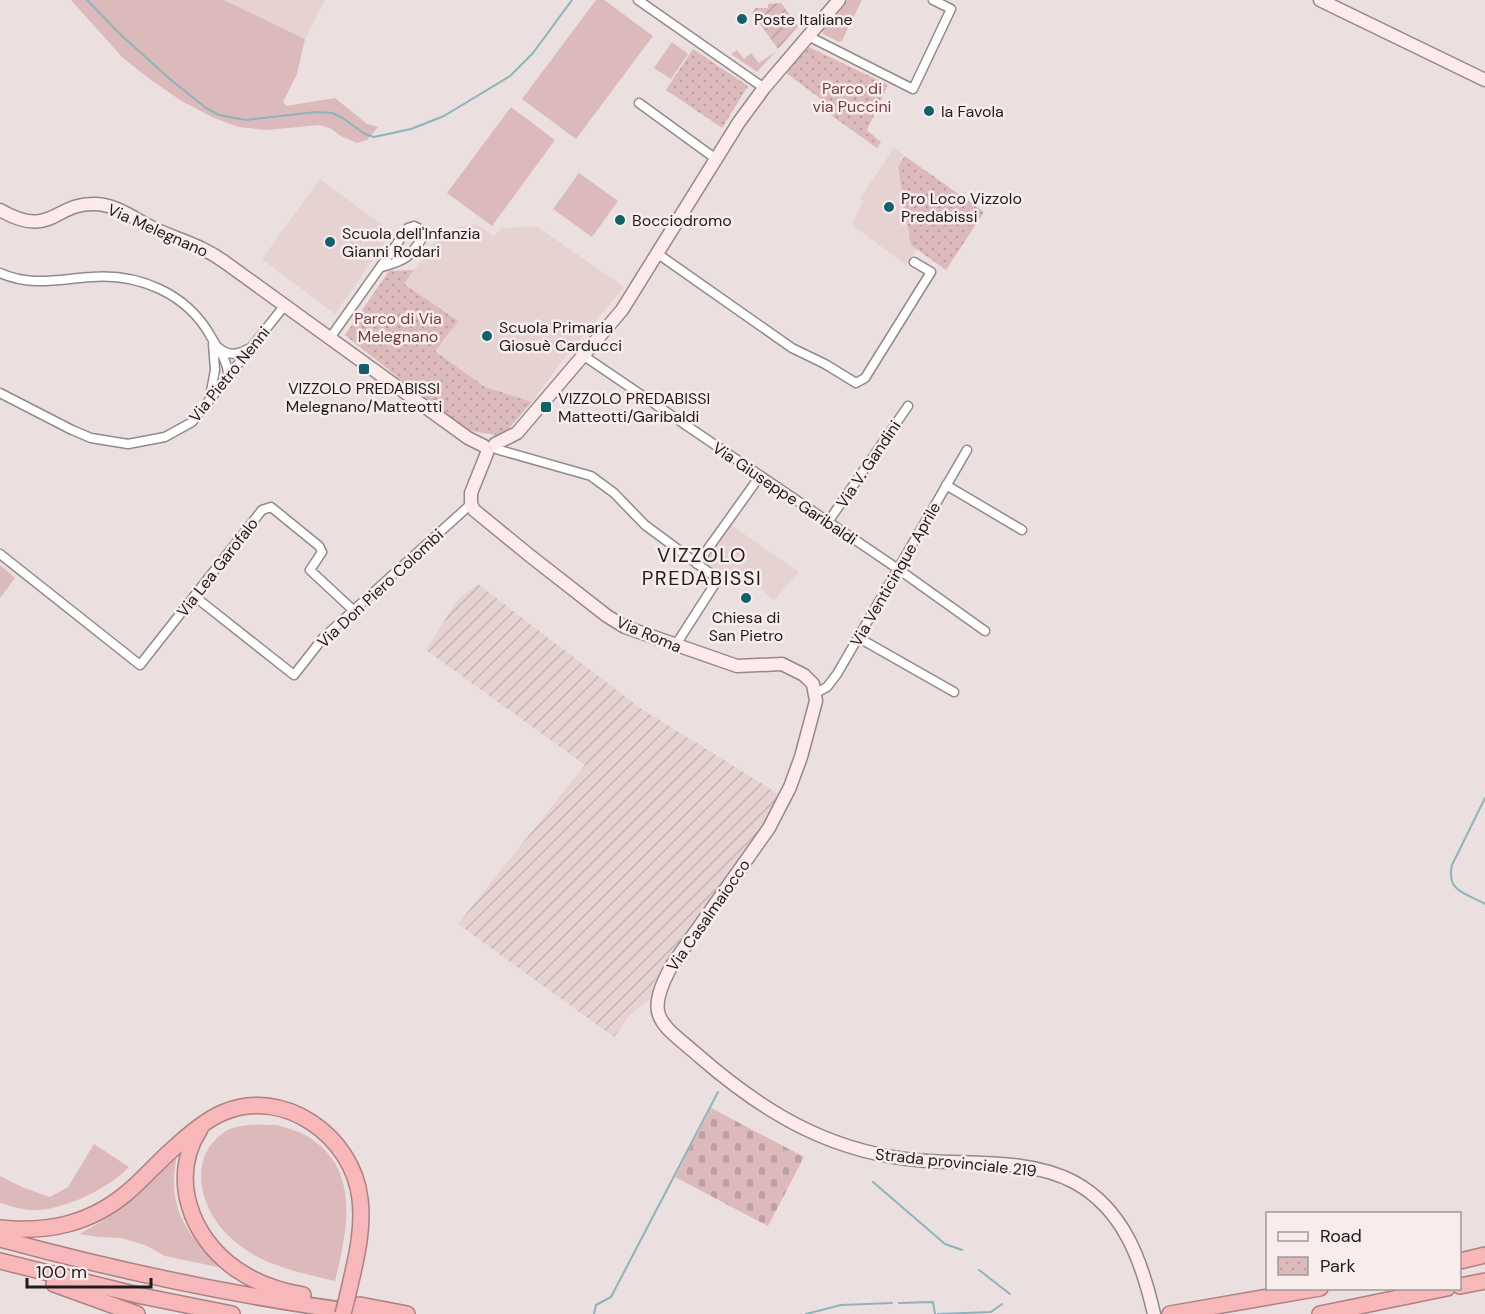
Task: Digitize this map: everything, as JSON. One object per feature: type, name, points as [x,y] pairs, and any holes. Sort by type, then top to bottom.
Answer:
[{"type":"highway","points":[[0,1228],[21,1230],[55,1228],[80,1221],[102,1211],[129,1191],[172,1150],[203,1125],[223,1113],[239,1108],[271,1107],[289,1111],[320,1128],[344,1153],[352,1169],[360,1199],[359,1238],[343,1314]]},
{"type":"highway","points":[[203,1125],[185,1164],[185,1194],[198,1228],[222,1258],[250,1278],[288,1293],[407,1314]]},
{"type":"highway","points":[[0,1239],[156,1278],[254,1297],[370,1314]]},
{"type":"highway","points":[[1461,1261],[1485,1255]]},
{"type":"highway","points":[[0,1263],[137,1314]]},
{"type":"highway","points":[[0,1263],[232,1314]]},
{"type":"highway","points":[[1461,1286],[1485,1281]]},
{"type":"highway","points":[[1170,1314],[1308,1290]]},
{"type":"highway","points":[[1320,1314],[1437,1290]]},
{"type":"street","points":[[638,0],[764,88]]},
{"type":"street","points":[[471,504],[471,490],[491,448],[518,433],[625,306],[739,122],[764,88],[839,0]]},
{"type":"street","points":[[808,36],[913,89],[951,9],[933,0]]},
{"type":"street","points":[[1320,0],[1485,80]]},
{"type":"street","points":[[639,104],[716,159]]},
{"type":"street","name":"Via Melegnano","points":[[0,210],[15,219],[32,223],[87,204],[102,205],[114,208],[159,231],[206,249],[468,438],[491,448]]},
{"type":"street","points":[[330,338],[408,228],[414,226],[422,230],[423,237],[409,256],[401,262],[382,267]]},
{"type":"street","points":[[658,254],[792,348],[856,383],[865,378],[931,272],[914,262]]},
{"type":"street","points":[[0,273],[29,281],[117,276],[141,282],[165,292],[185,305],[201,320],[227,367],[228,377]]},
{"type":"street","name":"Via Pietro Nenni","points":[[0,393],[80,434],[104,441],[128,444],[152,441],[175,433],[192,422],[285,305]]},
{"type":"street","points":[[208,402],[215,362],[210,335]]},
{"type":"street","points":[[217,346],[223,351],[234,354],[251,347]]},
{"type":"street","name":"Via Giuseppe Garibaldi","points":[[584,356],[898,569],[985,631]]},
{"type":"street","points":[[215,362],[222,373],[228,377]]},
{"type":"street","name":"Via V. Gandini","points":[[828,522],[908,406]]},
{"type":"street","points":[[491,448],[591,476],[614,493],[645,525],[718,579],[675,646]]},
{"type":"street","name":"Via Venticinque Aprile","points":[[816,693],[827,687],[834,679],[967,450]]},
{"type":"street","points":[[697,564],[760,476]]},
{"type":"street","points":[[946,485],[1022,530]]},
{"type":"street","name":"Via Don Piero Colombi","points":[[194,596],[294,675],[323,638],[471,504]]},
{"type":"street","name":"Via Roma","points":[[471,504],[478,514],[500,532],[607,616],[630,630],[737,666],[782,664],[804,675],[813,684],[816,693]]},
{"type":"street","name":"Via Lea Garofalo","points":[[0,554],[140,665],[262,510],[271,507],[320,546],[322,552],[310,570],[353,610]]},
{"type":"street","points":[[858,638],[954,692]]},
{"type":"street","name":"Via Casalmaiocco","points":[[760,1103],[705,1062],[669,1029],[659,1016],[657,1000],[661,985],[672,965],[769,828],[798,767],[815,708],[816,693]]},
{"type":"street","name":"Strada provinciale 219","points":[[760,1103],[813,1135],[865,1152],[925,1161],[1014,1166],[1045,1171],[1073,1182],[1097,1198],[1124,1230],[1137,1256],[1153,1309]]},
{"type":"shaded area","points":[[224,0],[325,0],[305,39]]},
{"type":"shaded area","points":[[894,148],[905,156],[898,167],[911,244],[917,249],[906,265],[852,225],[863,201],[860,198]]},
{"type":"shaded area","name":"Scuola dell'Infanzia Gianni Rodari","points":[[320,179],[392,232],[335,314],[262,259]]},
{"type":"shaded area","points":[[476,224],[494,236],[502,228],[536,226],[624,287],[562,361],[532,402],[485,387],[435,350],[404,284],[443,230]]},
{"type":"shaded area","points":[[731,525],[799,572],[774,600],[753,583],[748,589],[732,576],[704,563]]},
{"type":"shaded area","points":[[478,584],[640,708],[780,795],[763,825],[667,959],[655,981],[649,1000],[631,1014],[614,1037],[458,924],[585,765],[426,650],[458,599]]},
{"type":"green space","points":[[71,0],[224,0],[305,39],[297,74],[283,102],[286,106],[335,98],[367,124],[378,127],[367,140],[357,143],[330,128],[319,125],[267,130],[238,127],[212,117],[180,100],[123,58]]},
{"type":"green space","points":[[596,0],[604,0],[653,36],[576,139],[522,99]]},
{"type":"green space","points":[[848,0],[862,0],[851,22],[848,20],[845,26],[848,28],[842,41],[839,42],[823,34],[822,31]]},
{"type":"green space","points":[[781,3],[798,26],[778,49],[752,13],[756,8],[768,8],[768,4]]},
{"type":"green space","points":[[672,42],[688,54],[671,79],[654,68]]},
{"type":"green space","name":"Parco di via Puccini","points":[[809,47],[888,85],[867,130],[881,142],[877,148],[821,108],[825,102],[786,73]]},
{"type":"green space","points":[[693,49],[748,86],[722,128],[666,90]]},
{"type":"green space","points":[[737,50],[744,59],[751,53],[759,63],[775,52],[757,72],[731,54]]},
{"type":"green space","points":[[511,107],[555,140],[492,226],[447,193]]},
{"type":"green space","points":[[905,156],[984,212],[946,270],[911,245],[898,167]]},
{"type":"green space","points":[[579,173],[618,201],[592,237],[553,209]]},
{"type":"green space","name":"Parco di Via Melegnano","points":[[414,270],[404,284],[458,321],[435,351],[485,387],[532,402],[502,436],[464,430],[345,335],[389,271]]},
{"type":"green space","points":[[0,565],[15,578],[0,598]]},
{"type":"green space","points":[[711,1108],[804,1157],[768,1226],[675,1177]]},
{"type":"green space","points":[[277,1125],[307,1136],[324,1150],[336,1166],[343,1183],[346,1222],[335,1281],[279,1266],[241,1247],[220,1226],[205,1200],[201,1171],[204,1157],[211,1144],[223,1133],[235,1127]]},
{"type":"green space","points":[[94,1144],[129,1167],[99,1190],[61,1206],[32,1210],[0,1203],[0,1176],[50,1197],[68,1187]]},
{"type":"green space","points":[[177,1156],[174,1190],[181,1217],[188,1230],[218,1267],[165,1256],[145,1245],[121,1238],[79,1234],[107,1218],[131,1199]]},
{"type":"waterway","points":[[87,0],[121,35],[171,80],[206,108],[219,115],[246,120],[316,112],[332,113],[365,134],[374,137],[411,129],[444,116],[510,76],[533,53],[572,0]]},
{"type":"waterway","points":[[1485,798],[1452,865],[1451,874],[1452,881],[1459,890],[1485,904]]},
{"type":"waterway","points":[[594,1314],[596,1305],[611,1297],[718,1092]]},
{"type":"waterway","points":[[873,1182],[945,1244],[962,1250]]},
{"type":"waterway","points":[[979,1270],[1010,1294]]},
{"type":"waterway","points":[[899,1303],[933,1302],[935,1314]]},
{"type":"waterway","points":[[806,1314],[841,1305],[892,1303]]},
{"type":"waterway","points":[[938,1314],[991,1312],[1002,1304]]},
{"type":"place","name":"Poste Italiane","points":[[742,19]]},
{"type":"place","name":"la Favola","points":[[929,111]]},
{"type":"place","name":"Pro Loco Vizzolo Predabissi","points":[[889,207]]},
{"type":"place","name":"Bocciodromo","points":[[620,220]]},
{"type":"place","name":"Scuola dell'Infanzia Gianni Rodari","points":[[330,242]]},
{"type":"place","name":"Scuola Primaria Giosuè Carducci","points":[[487,336]]},
{"type":"place","name":"VIZZOLO PREDABISSI Melegnano/Matteotti","points":[[364,369]]},
{"type":"place","name":"VIZZOLO PREDABISSI Matteotti/Garibaldi","points":[[546,407]]},
{"type":"place","name":"Chiesa di San Pietro","points":[[746,598]]},
{"type":"district","name":"VIZZOLO PREDABISSI","points":[[702,566]]}]
